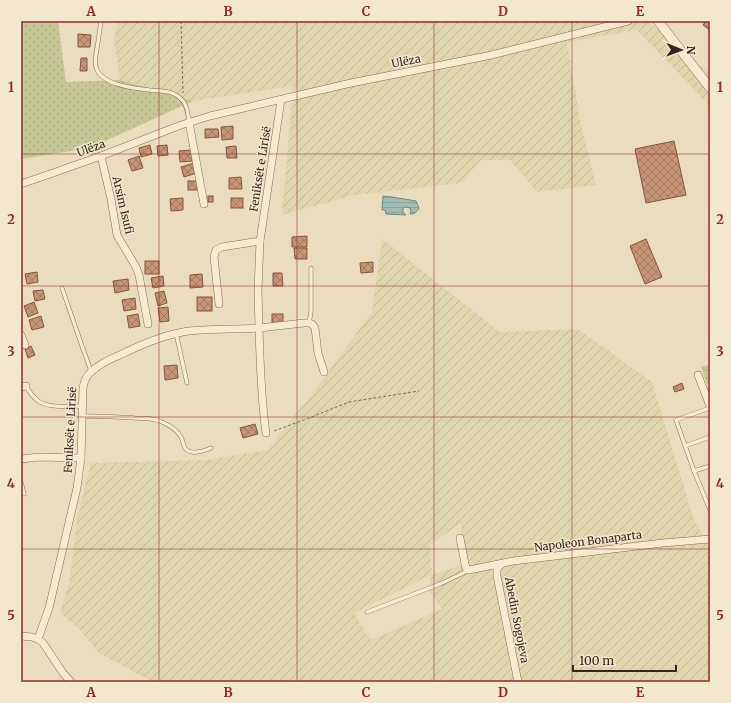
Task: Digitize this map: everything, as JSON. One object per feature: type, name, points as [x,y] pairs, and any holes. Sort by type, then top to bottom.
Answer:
[{"type":"street","name":"Ulëza","points":[[21,184],[101,156],[189,122],[357,82],[487,56],[628,21]]},
{"type":"street","points":[[658,21],[710,88]]},
{"type":"street","name":"Feniksët e Lirisë","points":[[266,433],[261,393],[258,290],[260,241],[282,100]]},
{"type":"street","points":[[189,122],[204,204]]},
{"type":"street","name":"Arsim Isufi","points":[[101,156],[111,199],[117,235],[136,267],[139,275],[148,324]]},
{"type":"street","points":[[219,304],[214,256],[216,250],[222,247],[260,241]]},
{"type":"street","points":[[91,371],[129,350],[176,333],[195,330],[259,328],[309,323],[312,324],[314,328],[318,353],[324,372]]},
{"type":"street","points":[[21,336],[25,345]]},
{"type":"street","name":"Feniksët e Lirisë","points":[[38,639],[48,613],[77,488],[81,458],[83,388],[84,381],[91,371]]},
{"type":"street","points":[[698,374],[710,407]]},
{"type":"street","points":[[21,459],[39,457],[81,458]]},
{"type":"street","points":[[460,538],[466,568],[469,570]]},
{"type":"street","name":"Napoleon Bonaparta","points":[[469,570],[520,561],[663,543],[710,539]]},
{"type":"street","name":"Abedin Sogojeva","points":[[501,564],[497,569],[497,576],[518,682]]},
{"type":"street","points":[[21,636],[38,639],[71,682]]},
{"type":"lane","points":[[101,21],[95,65],[99,75],[105,79],[126,86],[173,93],[179,96],[186,106],[189,122]]},
{"type":"lane","points":[[309,323],[312,312],[311,268]]},
{"type":"lane","points":[[62,288],[91,371]]},
{"type":"lane","points":[[176,333],[187,383]]},
{"type":"lane","points":[[23,386],[35,399],[46,405],[83,406]]},
{"type":"lane","points":[[710,407],[676,420],[710,510]]},
{"type":"lane","points":[[83,416],[112,416],[154,419],[175,430],[182,438],[186,450],[195,452],[211,448]]},
{"type":"lane","points":[[685,446],[710,437]]},
{"type":"lane","points":[[694,471],[710,466]]},
{"type":"lane","points":[[21,482],[24,494]]},
{"type":"lane","points":[[704,497],[710,494]]},
{"type":"lane","name":"Napoleon Bonaparta","points":[[367,612],[440,584],[469,570]]},
{"type":"path","points":[[181,21],[183,94],[186,106]]},
{"type":"path","points":[[266,433],[349,402],[419,391]]},
{"type":"shaded area","points":[[117,21],[647,21],[710,74],[710,107],[637,30],[567,42],[580,121],[596,185],[537,192],[510,160],[481,160],[462,183],[354,195],[282,215],[293,86],[193,101],[120,80],[114,41]]},
{"type":"shaded area","points":[[382,239],[500,332],[578,329],[652,382],[694,520],[710,549],[710,682],[153,682],[99,653],[80,630],[60,613],[70,579],[77,519],[91,463],[206,460],[267,450],[315,390],[372,312]],"holes":[[[461,523],[464,564],[432,575],[430,545]],[[431,575],[428,590],[442,609],[371,640],[354,613]]]},
{"type":"green space","points":[[21,21],[58,21],[66,82],[120,80],[193,101],[90,148],[21,159]]},
{"type":"green space","points":[[710,364],[710,384],[707,384],[701,367]]},
{"type":"water","points":[[383,196],[416,201],[419,208],[413,214],[410,214],[410,208],[406,207],[403,208],[403,212],[406,215],[386,214],[385,210],[382,210]]},
{"type":"building","points":[[706,21],[710,21],[710,30],[703,25]]},
{"type":"building","points":[[78,34],[91,35],[90,47],[78,47]]},
{"type":"building","points":[[81,58],[87,58],[87,71],[80,71]]},
{"type":"building","points":[[233,126],[233,139],[222,140],[221,127]]},
{"type":"building","points":[[205,129],[218,129],[219,137],[205,138]]},
{"type":"building","points":[[674,141],[686,195],[646,203],[635,149]]},
{"type":"building","points":[[150,145],[152,154],[141,157],[139,148]]},
{"type":"building","points":[[167,145],[168,155],[158,156],[157,146]]},
{"type":"building","points":[[236,146],[237,158],[227,158],[226,147]]},
{"type":"building","points":[[192,150],[193,161],[180,162],[179,151]]},
{"type":"building","points":[[139,156],[143,168],[132,171],[128,160]]},
{"type":"building","points":[[194,163],[197,173],[184,177],[181,167]]},
{"type":"building","points":[[241,177],[242,189],[229,189],[229,178]]},
{"type":"building","points":[[188,181],[198,181],[198,190],[188,190]]},
{"type":"building","points":[[208,196],[213,196],[213,202],[208,202]]},
{"type":"building","points":[[183,198],[183,210],[171,211],[170,199]]},
{"type":"building","points":[[231,198],[243,198],[243,208],[231,208]]},
{"type":"building","points":[[307,236],[307,247],[292,247],[292,237]]},
{"type":"building","points":[[646,239],[662,277],[645,284],[630,246]]},
{"type":"building","points":[[294,248],[307,248],[307,259],[295,259]]},
{"type":"building","points":[[145,261],[159,261],[159,274],[145,274]]},
{"type":"building","points":[[373,262],[373,272],[361,273],[360,263]]},
{"type":"building","points":[[37,272],[38,282],[27,284],[25,274]]},
{"type":"building","points":[[273,273],[282,273],[283,286],[273,286]]},
{"type":"building","points":[[202,274],[203,287],[190,288],[190,275]]},
{"type":"building","points":[[163,276],[164,286],[153,288],[151,278]]},
{"type":"building","points":[[128,279],[129,290],[115,293],[113,281]]},
{"type":"building","points":[[43,290],[45,299],[35,301],[33,291]]},
{"type":"building","points":[[164,291],[167,303],[158,306],[155,293]]},
{"type":"building","points":[[197,297],[212,297],[212,311],[197,311]]},
{"type":"building","points":[[135,298],[136,309],[124,311],[122,300]]},
{"type":"building","points":[[34,302],[38,313],[28,317],[24,306]]},
{"type":"building","points":[[168,307],[169,321],[160,322],[158,308]]},
{"type":"building","points":[[138,314],[140,326],[129,328],[127,316]]},
{"type":"building","points":[[272,314],[283,314],[283,324],[272,324]]},
{"type":"building","points":[[41,316],[44,327],[32,330],[29,320]]},
{"type":"building","points":[[31,346],[35,355],[28,358],[25,349]]},
{"type":"building","points":[[177,365],[178,378],[165,380],[164,366]]},
{"type":"building","points":[[682,383],[684,389],[675,392],[673,387]]},
{"type":"building","points":[[255,424],[258,434],[243,438],[240,428]]}]
